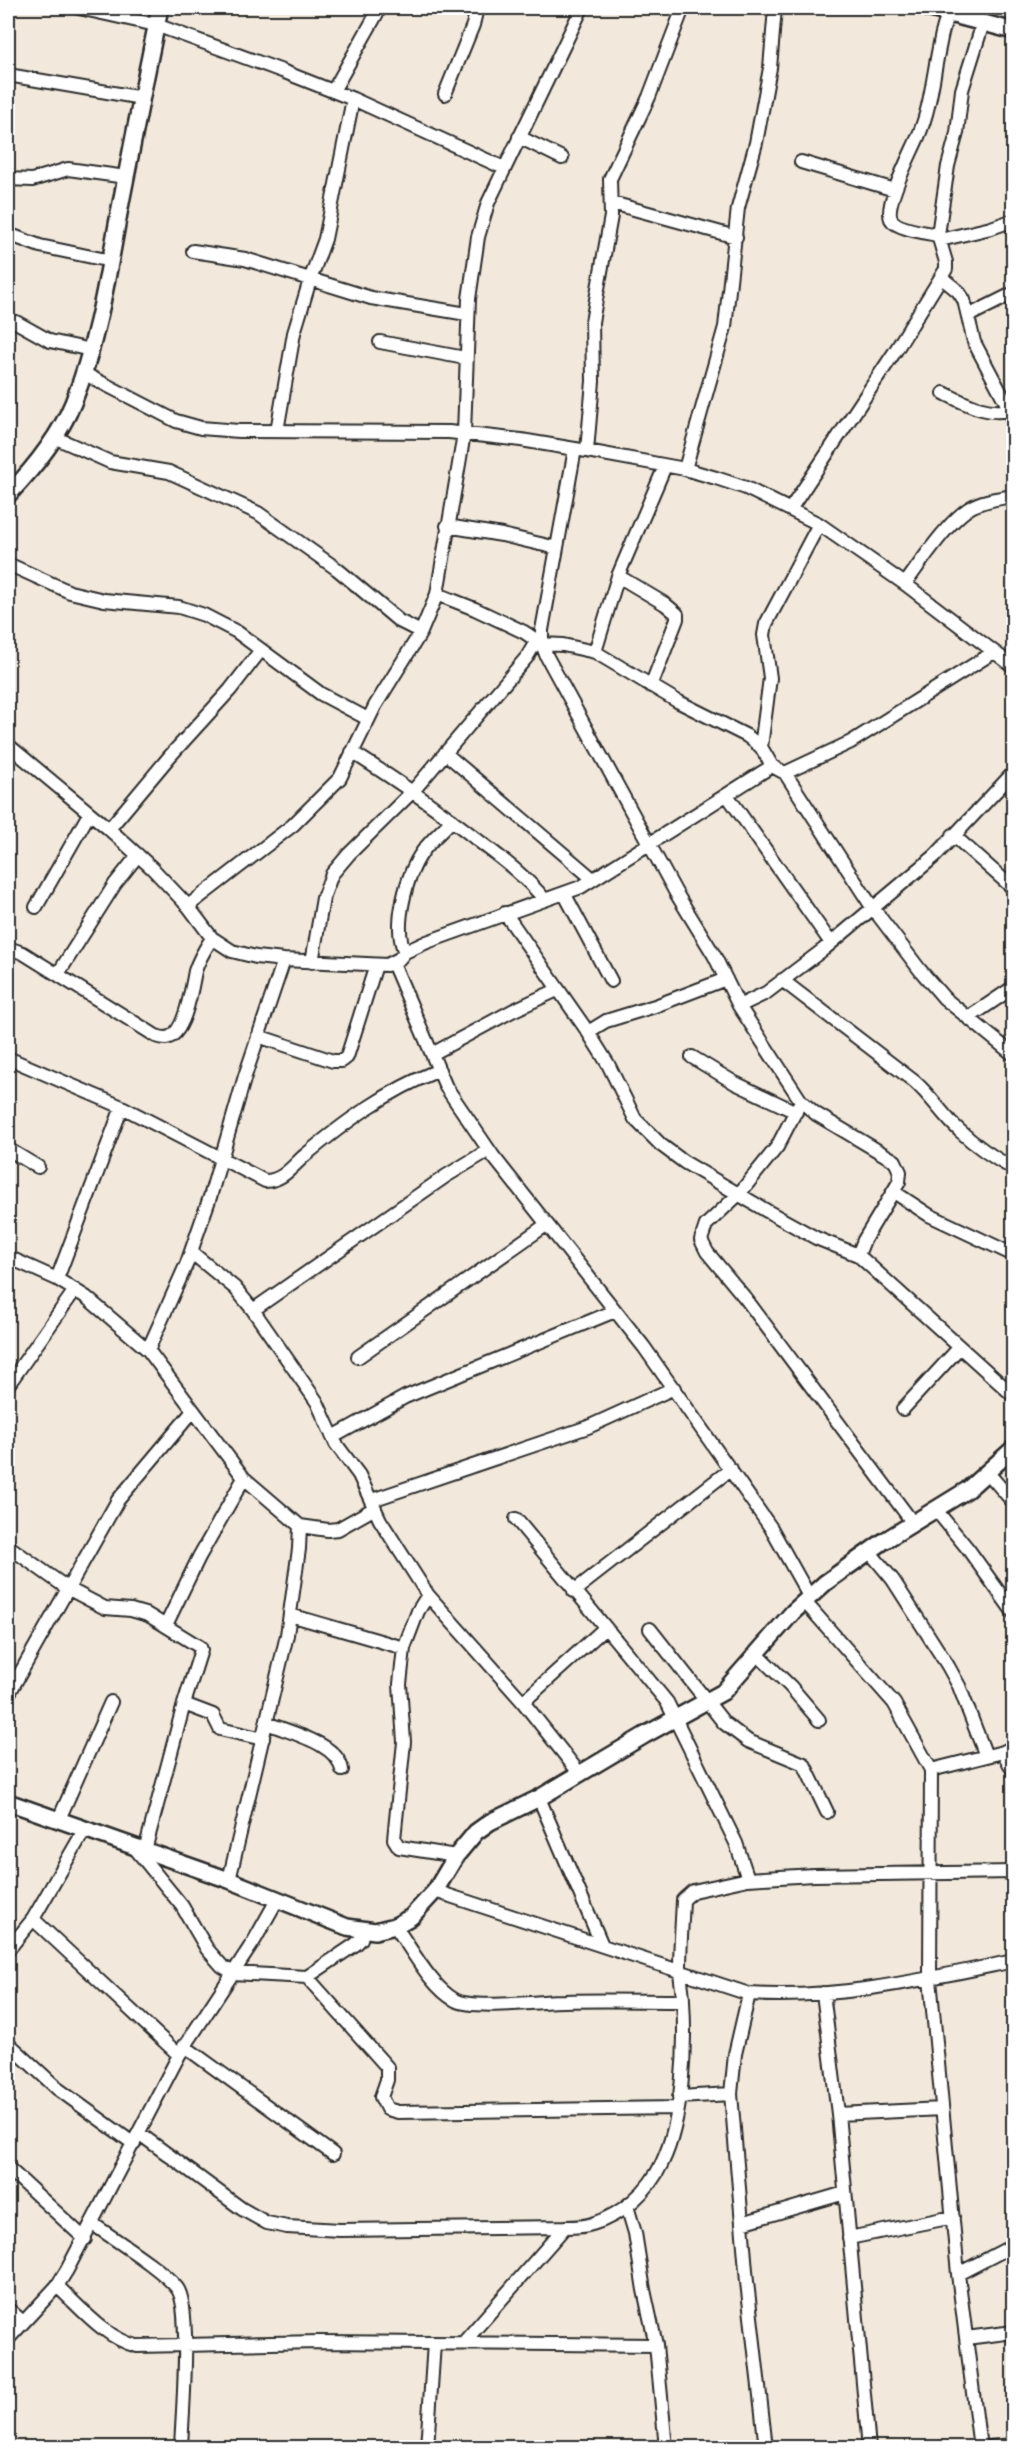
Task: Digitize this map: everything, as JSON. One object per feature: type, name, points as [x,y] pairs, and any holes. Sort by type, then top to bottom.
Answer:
[{"type":"street","points":[[79,8],[156,25],[353,99],[504,168]]},
{"type":"street","points":[[8,495],[23,479],[54,437],[72,404],[91,350],[111,261],[160,8]]},
{"type":"street","points":[[333,92],[380,8]]},
{"type":"street","points":[[445,94],[473,25],[477,8]]},
{"type":"street","points":[[188,906],[293,825],[340,778],[368,719],[421,632],[437,594],[464,433],[467,314],[478,237],[488,203],[582,8]]},
{"type":"street","points":[[312,962],[323,898],[332,874],[413,791],[539,642],[557,548],[581,450],[593,381],[592,322],[612,203],[610,179],[649,97],[683,8]]},
{"type":"street","points":[[685,469],[725,327],[738,208],[756,143],[770,68],[775,8]]},
{"type":"street","points":[[927,8],[949,10],[983,23],[1014,31]]},
{"type":"street","points":[[949,10],[939,43],[935,79],[927,112],[895,190],[890,216],[901,227],[939,238],[991,228],[1014,220]]},
{"type":"street","points":[[791,508],[942,278],[946,262],[939,238],[948,166],[957,133],[962,90],[983,23]]},
{"type":"street","points":[[8,75],[142,98]]},
{"type":"street","points":[[277,430],[294,333],[325,239],[353,99]]},
{"type":"street","points":[[519,137],[562,158]]},
{"type":"street","points":[[801,162],[895,190]]},
{"type":"street","points":[[8,179],[32,180],[68,169],[126,177]]},
{"type":"street","points":[[612,203],[735,237]]},
{"type":"street","points":[[8,234],[40,246],[111,261]]},
{"type":"street","points":[[193,251],[245,259],[371,298],[467,314]]},
{"type":"street","points":[[942,278],[964,300],[974,342],[1012,409],[1014,426]]},
{"type":"street","points":[[968,316],[1014,293]]},
{"type":"street","points":[[16,322],[50,342],[91,350]]},
{"type":"street","points":[[381,342],[465,358]]},
{"type":"street","points":[[83,373],[176,421],[201,428],[239,431],[464,433],[581,450],[685,469],[746,488],[791,508],[819,524],[905,584],[994,652],[1011,661]]},
{"type":"street","points":[[944,393],[977,408],[1012,409]]},
{"type":"street","points":[[54,437],[110,462],[169,472],[258,513],[337,569],[399,621],[421,632]]},
{"type":"street","points":[[595,652],[618,576],[665,466]]},
{"type":"street","points":[[905,584],[933,546],[966,510],[979,504],[1014,496]]},
{"type":"street","points":[[761,747],[770,678],[764,635],[766,624],[819,524]]},
{"type":"street","points":[[447,526],[502,535],[557,548]]},
{"type":"street","points":[[8,564],[70,592],[104,600],[179,607],[204,615],[237,632],[321,694],[368,719]]},
{"type":"street","points":[[618,576],[665,604],[677,614],[651,686]]},
{"type":"street","points":[[437,594],[524,632],[539,642],[595,652],[651,686],[739,732],[761,747],[772,766],[785,772],[872,907],[944,998],[1014,1055]]},
{"type":"street","points":[[539,642],[739,1006],[799,1107]]},
{"type":"street","points":[[110,829],[170,756],[230,690],[261,650]]},
{"type":"street","points":[[785,772],[851,742],[994,652]]},
{"type":"street","points":[[8,745],[110,829],[188,906],[212,938],[232,951],[256,957],[284,960],[376,965],[393,963],[405,952],[581,887],[651,845],[772,766]]},
{"type":"street","points":[[352,752],[413,791],[452,820],[525,877],[545,900]]},
{"type":"street","points":[[445,753],[593,879]]},
{"type":"street","points":[[739,1006],[766,993],[831,943],[935,856],[953,835],[1009,786],[1014,772]]},
{"type":"street","points":[[727,795],[831,943]]},
{"type":"street","points":[[36,907],[89,814]]},
{"type":"street","points":[[405,952],[400,943],[399,930],[402,906],[411,874],[423,851],[452,820]]},
{"type":"street","points":[[953,835],[1014,889]]},
{"type":"street","points":[[58,974],[115,884],[138,855]]},
{"type":"street","points":[[564,893],[611,981]]},
{"type":"street","points":[[506,913],[556,990],[588,1032],[608,1064],[635,1119],[661,1145],[684,1162],[816,1238],[858,1255],[1014,1396]]},
{"type":"street","points":[[8,948],[23,953],[156,1036],[166,1038],[173,1035],[182,1021],[189,1004],[201,955],[212,938]]},
{"type":"street","points":[[148,1350],[191,1252],[284,960]]},
{"type":"street","points":[[393,963],[446,1086],[489,1150],[615,1311],[731,1469],[771,1528],[807,1598],[894,1703],[931,1770],[930,1979],[958,2274],[978,2447],[1014,2445]]},
{"type":"street","points":[[258,1036],[333,1061],[342,1061],[347,1057],[376,965]]},
{"type":"street","points":[[588,1032],[606,1021],[655,1006],[726,979]]},
{"type":"street","points":[[782,980],[915,1082],[933,1099],[958,1130],[986,1153],[1014,1169]]},
{"type":"street","points":[[968,1018],[1014,987]]},
{"type":"street","points":[[432,1054],[556,990]]},
{"type":"street","points":[[692,1057],[735,1083],[816,1114],[895,1161],[900,1172],[899,1182],[864,1240],[858,1255]]},
{"type":"street","points":[[8,1058],[122,1107],[256,1177],[273,1181],[287,1173],[320,1144],[391,1092],[439,1071]]},
{"type":"street","points":[[57,1279],[122,1107]]},
{"type":"street","points":[[799,1107],[777,1147],[739,1194],[706,1225],[701,1240],[913,1523]]},
{"type":"street","points":[[8,1149],[38,1167]]},
{"type":"street","points":[[254,1310],[446,1176],[489,1150]]},
{"type":"street","points":[[894,1192],[929,1215],[1014,1256]]},
{"type":"street","points":[[358,1357],[546,1225]]},
{"type":"street","points":[[191,1252],[235,1288],[254,1310],[317,1402],[333,1437],[359,1474],[407,1565],[428,1595],[523,1702],[580,1774]]},
{"type":"street","points":[[8,1257],[57,1279],[75,1290],[110,1316],[148,1350],[244,1478],[300,1526],[328,1530],[338,1528],[373,1504],[588,1427],[674,1389]]},
{"type":"street","points":[[10,1377],[75,1290]]},
{"type":"street","points":[[333,1437],[405,1397],[615,1311]]},
{"type":"street","points":[[903,1409],[959,1348]]},
{"type":"street","points":[[8,1695],[118,1500],[193,1412]]},
{"type":"street","points":[[8,1802],[229,1880],[347,1927],[375,1931],[395,1926],[411,1917],[435,1891],[456,1856],[476,1832],[490,1822],[539,1798],[707,1702],[734,1682],[807,1598],[825,1582],[869,1551],[936,1510],[988,1473],[1014,1448]]},
{"type":"street","points":[[574,1591],[731,1469]]},
{"type":"street","points":[[988,1473],[1014,1503]]},
{"type":"street","points":[[166,1625],[199,1557],[244,1478]]},
{"type":"street","points":[[936,1510],[968,1549],[1014,1613]]},
{"type":"street","points":[[516,1519],[667,1702],[736,1843],[748,1879]]},
{"type":"street","points":[[229,1880],[267,1724],[290,1615],[300,1526]]},
{"type":"street","points":[[8,1546],[67,1588],[105,1608],[131,1610],[148,1615],[200,1647],[201,1650],[139,1848]]},
{"type":"street","points":[[869,1551],[893,1580],[948,1666],[959,1686],[986,1756]]},
{"type":"street","points":[[428,1595],[418,1611],[404,1648],[400,1684],[404,1742],[395,1844],[399,1847],[456,1856]]},
{"type":"street","points":[[290,1615],[404,1648]]},
{"type":"street","points":[[523,1702],[605,1628]]},
{"type":"street","points":[[650,1629],[714,1713],[735,1732],[748,1741],[804,1764],[827,1812]]},
{"type":"street","points":[[757,1654],[790,1686],[819,1720]]},
{"type":"street","points":[[59,1819],[111,1702]]},
{"type":"street","points":[[184,1704],[213,1715],[220,1729],[263,1739]]},
{"type":"street","points":[[267,1724],[329,1749],[341,1761],[342,1770]]},
{"type":"street","points":[[931,1770],[1008,1749],[1014,1772]]},
{"type":"street","points":[[539,1798],[602,1945]]},
{"type":"street","points":[[8,1950],[33,1919],[85,1829]]},
{"type":"street","points":[[139,1848],[182,1906],[207,1949],[222,1966],[233,1973],[307,1977],[356,1944],[361,1939],[363,1931]]},
{"type":"street","points":[[8,2043],[58,2089],[267,2223],[287,2227],[340,2230],[591,2225],[627,2206],[646,2187],[662,2163],[678,2102],[683,2055],[683,2001],[680,1970],[686,1895],[693,1891],[748,1879],[814,1875],[1014,1872]]},
{"type":"street","points":[[435,1891],[749,1994],[783,1996],[823,1993],[930,1979],[1014,1961]]},
{"type":"street","points":[[8,2339],[57,2286],[93,2224],[182,2051],[277,1900]]},
{"type":"street","points":[[33,1919],[182,2051],[333,2154]]},
{"type":"street","points":[[395,1926],[432,1979],[444,1993],[457,2002],[475,2004],[683,2001]]},
{"type":"street","points":[[307,1977],[387,2067],[387,2080],[381,2097],[387,2109],[398,2112],[678,2102],[731,2094]]},
{"type":"street","points":[[823,1993],[838,2114],[869,2448]]},
{"type":"street","points":[[749,1994],[735,2054],[731,2094],[766,2448]]},
{"type":"street","points":[[838,2114],[942,2109]]},
{"type":"street","points":[[8,2169],[85,2239]]},
{"type":"street","points":[[742,2223],[845,2193]]},
{"type":"street","points":[[627,2206],[635,2233],[656,2345],[666,2448]]},
{"type":"street","points":[[849,2238],[953,2217]]},
{"type":"street","points":[[93,2224],[170,2279],[182,2297],[185,2345],[181,2448]]},
{"type":"street","points":[[464,2342],[565,2227]]},
{"type":"street","points":[[958,2274],[1014,2245]]},
{"type":"street","points":[[57,2286],[112,2335],[137,2346],[319,2342],[656,2345]]},
{"type":"street","points":[[8,2309],[23,2322]]},
{"type":"street","points":[[966,2338],[1014,2332]]},
{"type":"street","points":[[427,2448],[434,2343]]}]
